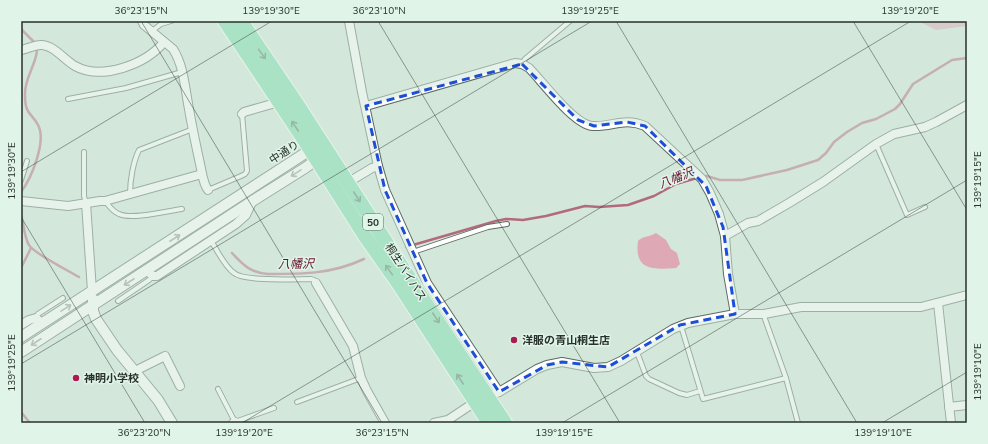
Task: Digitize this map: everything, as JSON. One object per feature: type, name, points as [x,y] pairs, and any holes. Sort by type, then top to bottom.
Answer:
[{"type":"highway","name":"桐生バイパス","points":[[225,21],[365,236],[398,283],[487,397],[489,423]]},
{"type":"highway","name":"桐生バイパス","points":[[241,21],[505,423]]},
{"type":"street","points":[[142,21],[144,25],[176,53],[182,72],[202,174],[208,190]]},
{"type":"street","points":[[349,21],[378,166],[385,190],[427,283],[487,397]]},
{"type":"street","points":[[21,50],[42,45],[50,48],[75,66],[88,72],[100,73],[113,71],[143,58],[156,50],[164,42]]},
{"type":"street","points":[[366,106],[515,63],[522,64],[532,71],[578,120],[594,126],[627,122],[636,122],[645,126],[699,176],[714,202],[725,236],[728,274],[735,314]]},
{"type":"street","points":[[242,114],[244,112],[272,104],[277,100]]},
{"type":"street","points":[[725,236],[748,223],[758,221],[789,203],[823,182],[876,144],[894,134],[925,127],[967,105]]},
{"type":"street","name":"中通り","points":[[21,337],[39,320],[92,291],[325,148]]},
{"type":"street","name":"中通り","points":[[21,352],[93,306],[150,273],[254,200],[313,155]]},
{"type":"street","points":[[347,183],[378,166]]},
{"type":"street","points":[[21,202],[68,206],[100,200],[105,201],[202,174]]},
{"type":"street","points":[[150,273],[157,276],[240,222],[246,215],[254,200]]},
{"type":"street","points":[[86,203],[93,306],[96,318],[117,350],[158,400],[172,423]]},
{"type":"street","points":[[316,283],[353,346],[361,378],[385,423]]},
{"type":"street","points":[[434,423],[448,421],[537,368],[562,362],[594,368],[608,368],[680,325],[735,314],[764,314],[801,307],[879,306],[912,308],[967,295]]},
{"type":"street","points":[[938,303],[951,423]]},
{"type":"street","points":[[21,325],[33,318],[39,320]]},
{"type":"street","points":[[135,371],[165,356],[180,386]]},
{"type":"street","points":[[949,407],[967,406]]},
{"type":"lane","points":[[152,31],[161,24],[171,21]]},
{"type":"lane","points":[[522,64],[525,59],[570,21]]},
{"type":"lane","points":[[68,99],[126,88],[182,72]]},
{"type":"lane","points":[[208,190],[241,176],[247,171],[242,114]]},
{"type":"lane","points":[[130,195],[130,186],[139,150],[192,129]]},
{"type":"lane","points":[[876,144],[907,215],[925,207]]},
{"type":"lane","points":[[84,152],[84,196],[86,203]]},
{"type":"lane","points":[[21,180],[27,161]]},
{"type":"lane","points":[[105,201],[116,213],[127,216],[140,216],[182,209]]},
{"type":"lane","points":[[412,248],[488,227],[507,224]]},
{"type":"lane","points":[[211,241],[230,270],[239,276],[263,279],[314,280],[316,283]]},
{"type":"lane","points":[[118,301],[149,280],[150,273]]},
{"type":"lane","points":[[39,320],[38,314],[63,298]]},
{"type":"lane","points":[[764,314],[786,378],[798,423]]},
{"type":"lane","points":[[680,325],[703,399],[786,378]]},
{"type":"lane","points":[[637,352],[649,379],[679,394],[687,395],[700,391]]},
{"type":"lane","points":[[297,402],[361,378]]},
{"type":"lane","points":[[218,389],[234,423],[274,408]]},
{"type":"highlighted area","points":[[522,64],[578,120],[594,126],[627,122],[645,126],[706,186],[723,227],[735,314],[680,325],[608,367],[562,362],[547,365],[499,392],[427,283],[385,190],[366,106]]},
{"type":"shaded area","points":[[918,21],[967,21],[967,26],[936,30]]},
{"type":"shaded area","points":[[656,233],[666,240],[671,249],[677,253],[680,264],[676,268],[652,268],[642,263],[639,258],[638,241]]},
{"type":"waterway","points":[[21,29],[34,42]]},
{"type":"waterway","points":[[21,192],[37,160],[41,140],[38,125],[27,110],[25,101],[26,84],[37,51]]},
{"type":"waterway","name":"八幡沢","points":[[702,177],[707,176],[720,180],[742,180],[787,170],[818,160],[826,153],[834,142],[847,132],[862,123],[876,119],[895,109],[913,84],[952,60],[967,58]]},
{"type":"waterway","name":"八幡沢","points":[[406,247],[506,219],[523,220],[585,206],[599,207],[628,205],[654,196],[676,184],[697,178]]},
{"type":"waterway","name":"八幡沢","points":[[21,215],[29,245],[37,253],[79,277]]},
{"type":"waterway","points":[[21,268],[31,248]]},
{"type":"waterway","name":"八幡沢","points":[[232,253],[248,268],[257,272],[268,274],[317,272],[340,268],[364,259]]},
{"type":"waterway","points":[[21,412],[30,423]]},
{"type":"place","name":"洋服の青山桐生店","points":[[514,340]]},
{"type":"place","name":"神明小学校","points":[[76,378]]}]
